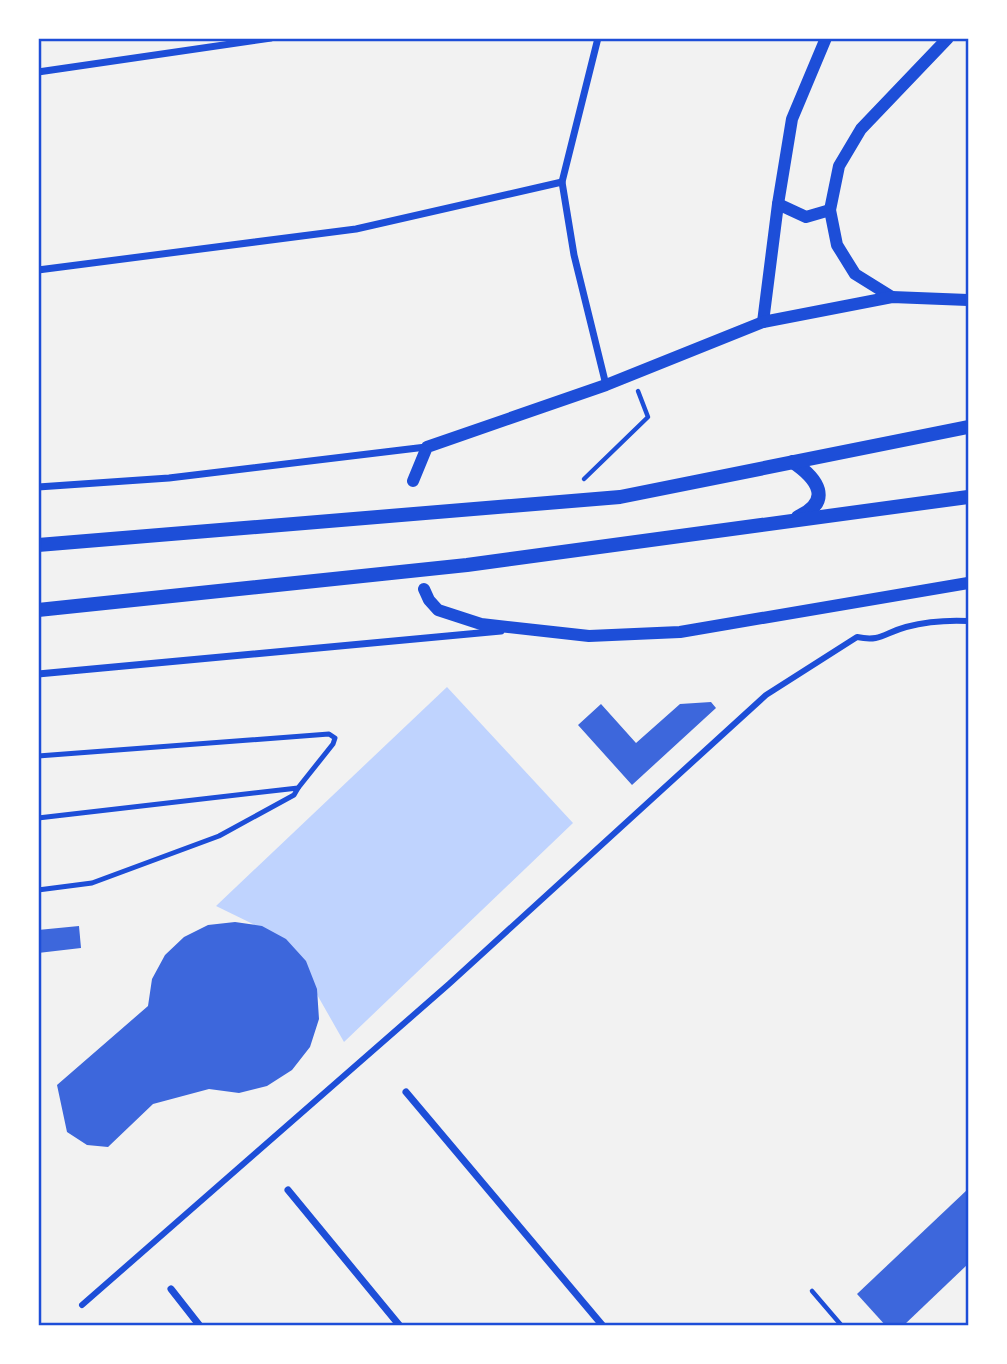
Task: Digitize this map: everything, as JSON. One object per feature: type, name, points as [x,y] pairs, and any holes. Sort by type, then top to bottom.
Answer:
[{"type":"main road","points":[[38,545],[620,497],[968,427]]},
{"type":"main road","points":[[791,521],[811,511],[818,502],[818,489],[808,473],[793,462]]},
{"type":"main road","points":[[38,610],[467,565],[968,497]]},
{"type":"street","points":[[38,72],[271,38]]},
{"type":"street","points":[[598,38],[562,182],[573,255],[606,385]]},
{"type":"street","points":[[763,322],[792,119],[827,38]]},
{"type":"street","points":[[892,297],[855,274],[837,245],[830,210],[839,166],[861,129],[948,38]]},
{"type":"street","points":[[38,270],[356,229],[562,182]]},
{"type":"street","points":[[778,204],[806,217],[830,210]]},
{"type":"street","points":[[38,487],[169,478],[427,447],[606,385],[763,322],[892,297],[968,300]]},
{"type":"street","points":[[413,481],[427,447]]},
{"type":"street","points":[[424,589],[438,610],[481,624],[589,636],[680,632],[968,583]]},
{"type":"street","points":[[82,1306],[438,993],[766,695],[856,637],[872,640],[905,628],[953,620],[968,621]]},
{"type":"street","points":[[38,674],[529,628]]},
{"type":"street","points":[[406,1092],[602,1325]]},
{"type":"street","points":[[288,1190],[400,1325]]},
{"type":"street","points":[[171,1289],[200,1325]]},
{"type":"lane","points":[[38,756],[329,734],[335,738],[293,795],[219,836],[92,883],[38,890]]},
{"type":"lane","points":[[38,818],[298,788]]},
{"type":"path","points":[[559,502],[649,417],[633,377],[626,380],[625,377]]},
{"type":"path","points":[[812,1291],[842,1325]]},
{"type":"water","points":[[447,687],[573,823],[344,1042],[286,940],[216,906]]},
{"type":"building","points":[[711,702],[716,708],[632,785],[578,725],[601,704],[636,743],[680,704]]},
{"type":"building","points":[[235,922],[262,926],[286,939],[306,961],[317,989],[319,1019],[310,1047],[292,1070],[267,1086],[239,1093],[209,1089],[153,1104],[108,1147],[87,1145],[67,1132],[57,1085],[148,1006],[152,979],[165,955],[184,937],[208,925]]},
{"type":"building","points":[[79,926],[81,948],[38,953],[38,930]]},
{"type":"building","points":[[968,1189],[968,1264],[903,1326],[886,1326],[857,1294]]}]
